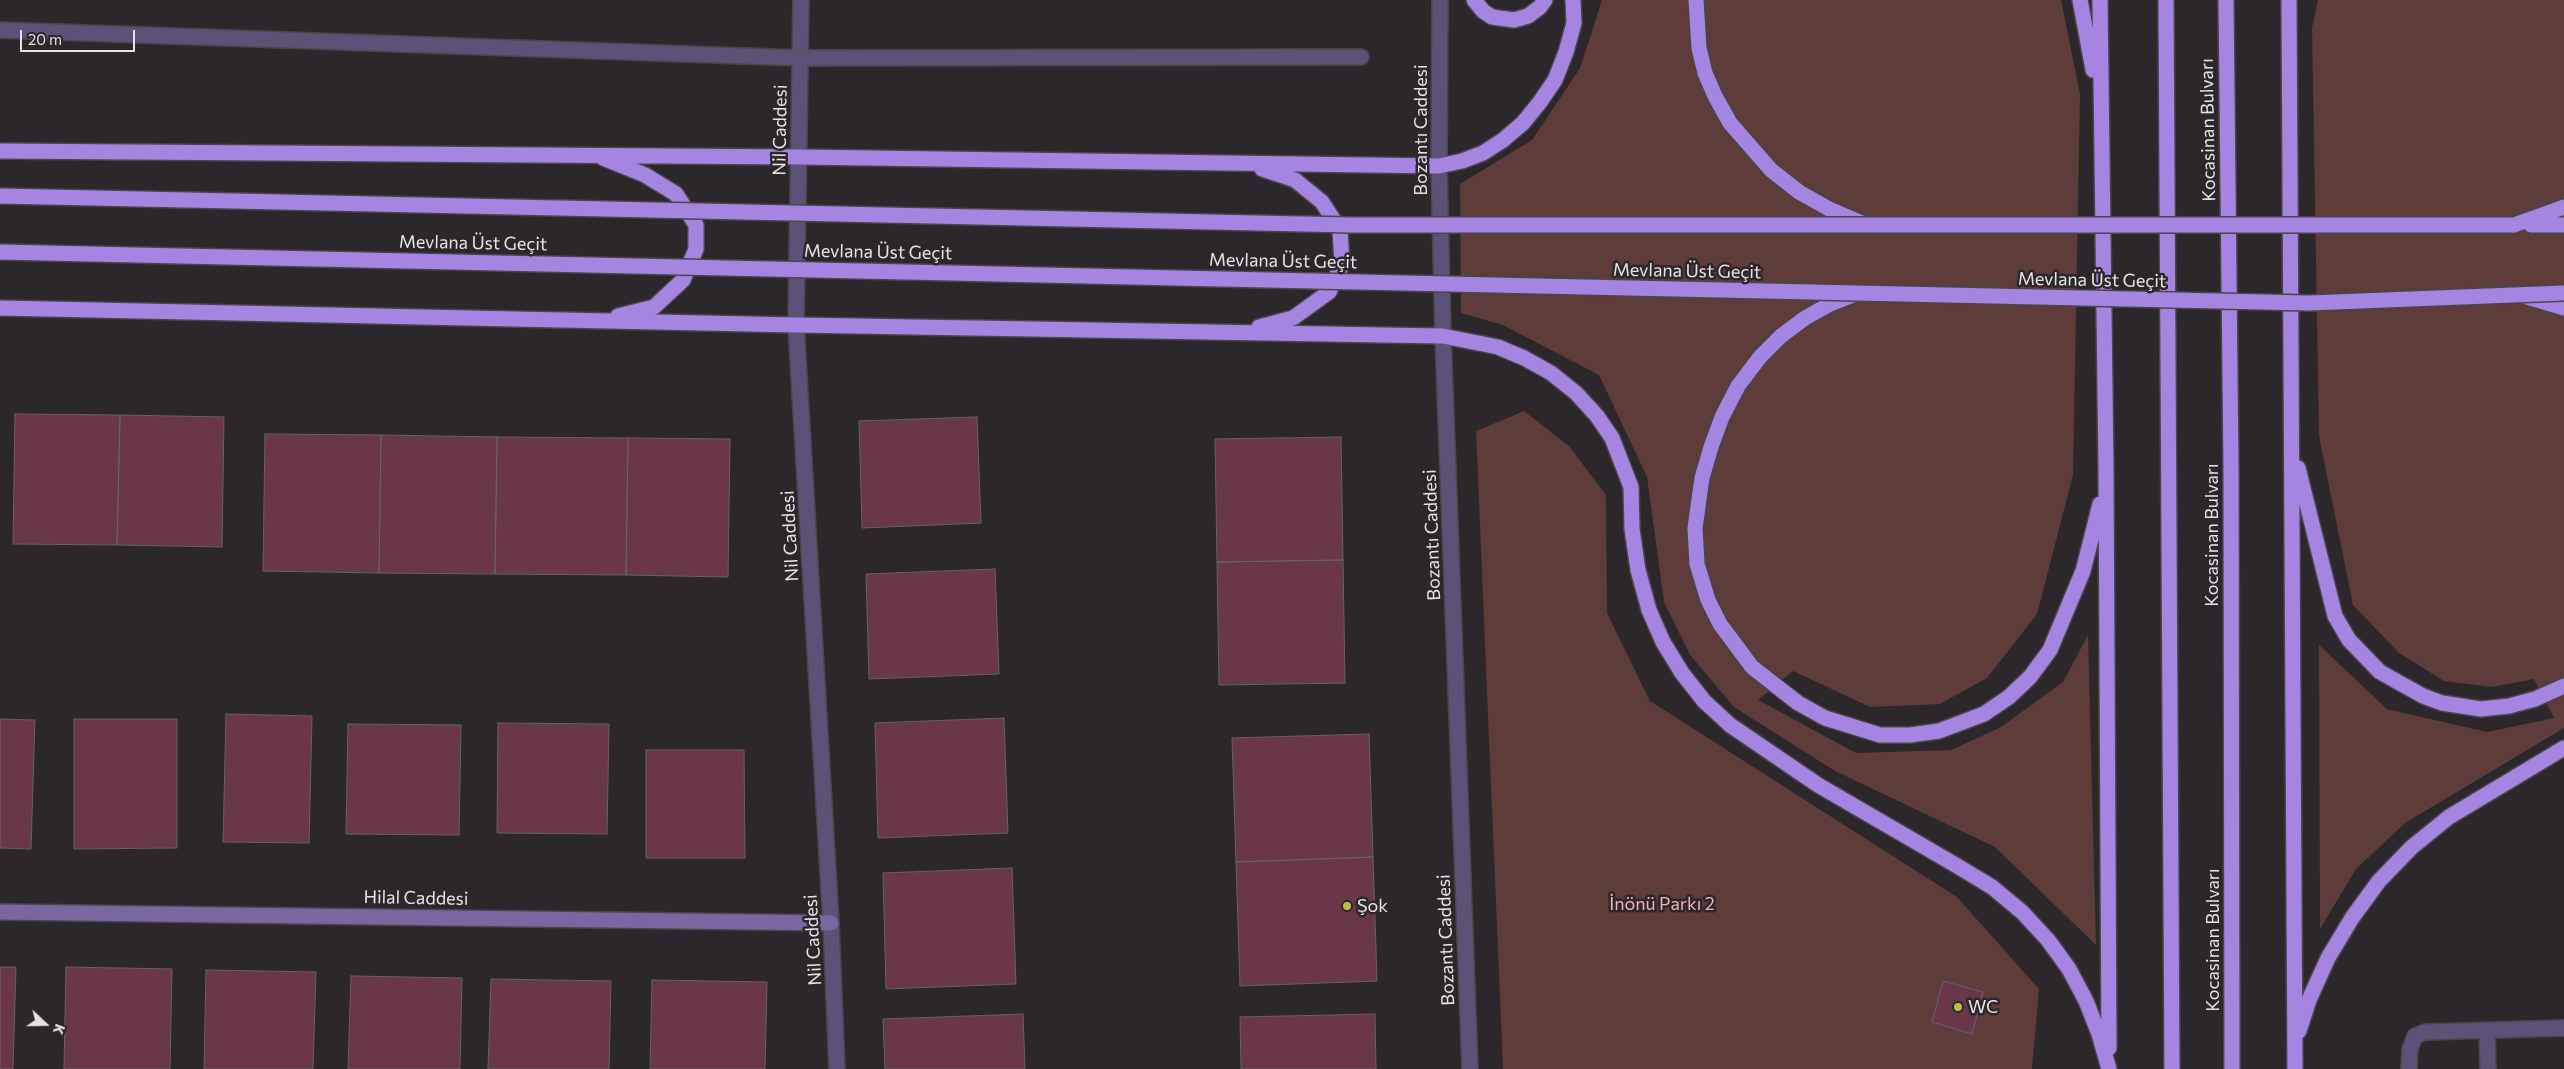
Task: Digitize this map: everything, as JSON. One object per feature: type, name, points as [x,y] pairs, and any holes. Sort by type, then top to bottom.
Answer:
[{"type":"highway","points":[[1474,0],[1483,11],[1492,17],[1514,20],[1528,16],[1540,7],[1545,0]]},
{"type":"highway","points":[[0,151],[798,157],[1248,165],[1439,166],[1469,158],[1503,140],[1524,123],[1554,80],[1566,52],[1574,22],[1573,0]]},
{"type":"highway","points":[[1696,0],[1699,48],[1705,72],[1714,96],[1730,123],[1771,170],[1799,192],[1830,210],[1864,224]]},
{"type":"highway","points":[[2080,0],[2101,106]]},
{"type":"highway","points":[[2100,0],[2106,468],[2109,1069]]},
{"type":"highway","points":[[2166,0],[2172,1069]]},
{"type":"highway","name":"Kocasinan Bulvarı","points":[[2226,0],[2231,476],[2232,1069]]},
{"type":"highway","points":[[2290,5],[2295,1069]]},
{"type":"highway","points":[[596,155],[645,175],[676,194],[696,225],[696,249],[683,280],[654,307],[600,321]]},
{"type":"highway","points":[[1243,331],[1292,318],[1329,292],[1342,264],[1340,230],[1322,202],[1295,180],[1248,165]]},
{"type":"highway","name":"Mevlana Üst Geçit","points":[[0,196],[1340,225],[2564,225]]},
{"type":"highway","points":[[2514,225],[2564,207]]},
{"type":"highway","name":"Mevlana Üst Geçit","points":[[0,252],[2309,303],[2564,293]]},
{"type":"highway","points":[[1858,293],[1830,304],[1805,318],[1781,336],[1760,357],[1738,386],[1722,417],[1702,478],[1695,544],[1702,582],[1720,624],[1735,646],[1752,667],[1798,703],[1825,718],[1880,735],[1910,736],[1939,731],[1984,714],[2009,697],[2030,677],[2050,650],[2083,570],[2097,520],[2106,468]]},
{"type":"highway","points":[[2515,295],[2550,302],[2564,308]]},
{"type":"highway","points":[[0,308],[796,325],[1243,331],[1443,336],[1498,347],[1524,358],[1558,378],[1576,392],[1597,416],[1612,438],[1631,487],[1632,529],[1638,570],[1649,610],[1663,642],[1682,673],[1704,701],[1745,735],[1818,785],[1992,887],[2022,912],[2048,940],[2073,977],[2099,1034],[2109,1069]]},
{"type":"highway","points":[[2292,446],[2336,616],[2349,640],[2368,662],[2394,681],[2423,696],[2461,707],[2509,706],[2550,693],[2564,686]]},
{"type":"highway","points":[[2295,1044],[2309,1000],[2328,958],[2352,918],[2379,881],[2412,847],[2450,816],[2564,748]]},
{"type":"street","name":"Nil Caddesi","points":[[801,0],[796,325],[832,923],[837,1069]]},
{"type":"street","name":"Bozantı Caddesi","points":[[1440,0],[1439,166],[1443,336],[1470,1069]]},
{"type":"street","points":[[0,30],[800,58],[1360,57]]},
{"type":"street","name":"Hilal Caddesi","points":[[0,912],[832,923]]},
{"type":"street","points":[[2409,1069],[2410,1049],[2415,1036],[2434,1030],[2487,1031],[2564,1028]]},
{"type":"street","points":[[2487,1031],[2488,1069]]},
{"type":"green space","points":[[1602,0],[2061,0],[2080,94],[2073,475],[2037,614],[1987,678],[1940,704],[1870,707],[1793,671],[1758,700],[1856,753],[1951,750],[2001,727],[2063,682],[2088,635],[2096,945],[1995,847],[1835,771],[1734,707],[1690,655],[1664,602],[1647,477],[1599,375],[1503,325],[1461,313],[1460,184],[1532,140],[1580,68]]},
{"type":"green space","points":[[2318,0],[2564,0],[2564,728],[2405,823],[2356,869],[2320,929],[2319,645],[2387,709],[2487,732],[2554,718],[2534,679],[2492,687],[2444,681],[2399,653],[2353,605],[2319,436],[2312,28]]},
{"type":"green space","name":"İnönü Parkı 2","points":[[1524,411],[1569,446],[1606,495],[1607,613],[1650,701],[1957,897],[2039,989],[2032,1069],[1503,1069],[1476,431]]},
{"type":"building","points":[[15,414],[120,415],[117,545],[13,544]]},
{"type":"building","points":[[120,415],[224,417],[222,547],[117,545]]},
{"type":"building","points":[[977,417],[981,523],[862,528],[859,421]]},
{"type":"building","points":[[265,434],[381,435],[379,573],[263,571]]},
{"type":"building","points":[[381,435],[497,437],[495,574],[379,573]]},
{"type":"building","points":[[497,437],[628,438],[626,575],[495,574]]},
{"type":"building","points":[[1341,437],[1343,560],[1217,562],[1215,439]]},
{"type":"building","points":[[628,438],[730,439],[728,577],[626,575]]},
{"type":"building","points":[[1343,560],[1345,683],[1219,685],[1217,562]]},
{"type":"building","points":[[995,569],[999,674],[869,679],[866,574]]},
{"type":"building","points":[[226,714],[312,716],[309,843],[223,842]]},
{"type":"building","points":[[1004,718],[1008,833],[878,838],[875,723]]},
{"type":"building","points":[[0,719],[35,720],[31,849],[0,848]]},
{"type":"building","points":[[74,719],[177,719],[177,848],[74,849]]},
{"type":"building","points":[[498,723],[609,724],[607,834],[497,833]]},
{"type":"building","points":[[348,724],[461,725],[459,835],[346,834]]},
{"type":"building","points":[[1369,734],[1373,857],[1236,862],[1232,738]]},
{"type":"building","points":[[646,750],[744,750],[745,858],[646,858]]},
{"type":"building","points":[[1373,857],[1377,981],[1240,986],[1236,862]]},
{"type":"building","points":[[1012,868],[1016,984],[886,989],[883,873]]},
{"type":"building","points":[[0,967],[16,967],[13,1069],[0,1069]]},
{"type":"building","points":[[66,967],[172,969],[170,1069],[64,1069]]},
{"type":"building","points":[[206,970],[316,972],[313,1069],[204,1069]]},
{"type":"building","points":[[351,976],[462,978],[460,1069],[348,1069]]},
{"type":"building","points":[[491,979],[611,981],[609,1069],[488,1069]]},
{"type":"building","points":[[652,980],[767,982],[765,1069],[650,1069]]},
{"type":"building","name":"WC","points":[[1943,981],[1983,992],[1972,1034],[1932,1022]]},
{"type":"building","points":[[1023,1014],[1025,1069],[885,1069],[883,1019]]},
{"type":"building","points":[[1375,1014],[1376,1069],[1241,1069],[1240,1017]]},
{"type":"place","name":"Şok","points":[[1347,906]]},
{"type":"place","name":"WC","points":[[1958,1007]]}]
